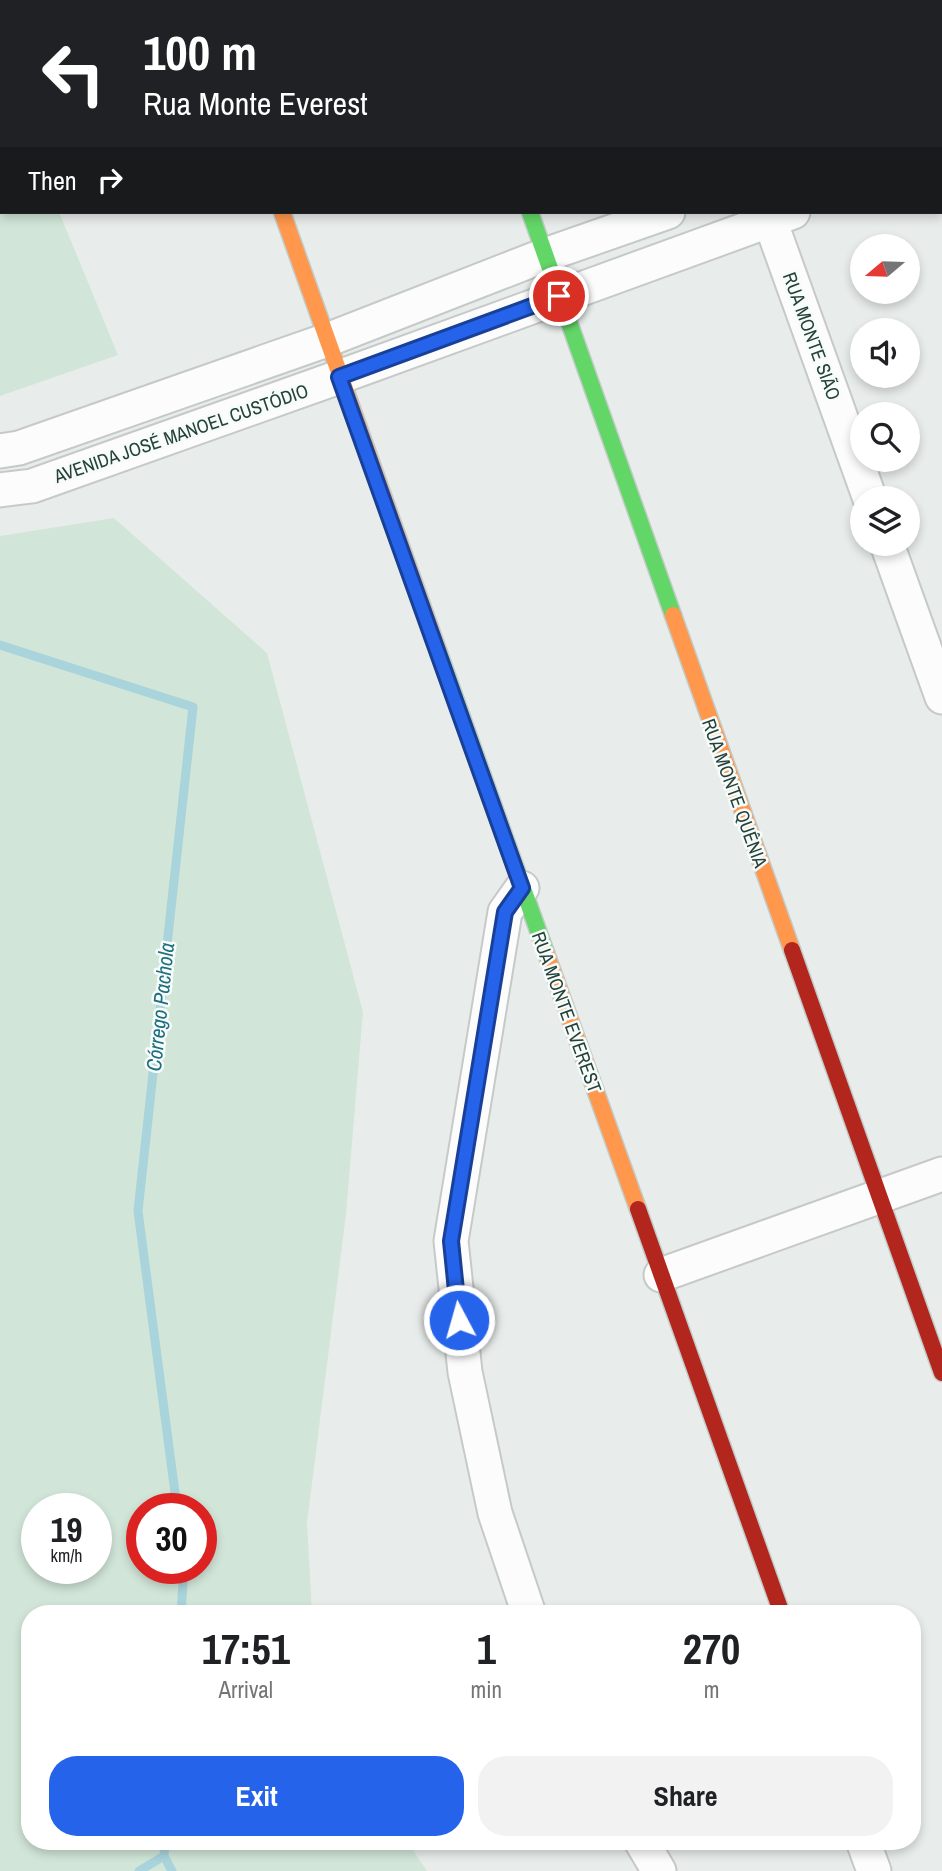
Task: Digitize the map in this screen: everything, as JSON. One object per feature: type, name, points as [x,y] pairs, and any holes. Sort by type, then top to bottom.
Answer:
[{"type":"street","name":"RUA MONTE EVEREST","points":[[283,214],[779,1605]]},
{"type":"street","name":"RUA MONTE QUÊNIA","points":[[531,214],[942,1373]]},
{"type":"street","name":"AVENIDA JOSÉ MANOEL CUSTÓDIO","points":[[0,451],[19,448],[327,340],[545,255],[662,214]]},
{"type":"street","name":"AVENIDA JOSÉ MANOEL CUSTÓDIO","points":[[0,490],[32,485],[339,377],[777,214]]},
{"type":"street","name":"RUA MONTE SIÃO","points":[[777,214],[866,486]]},
{"type":"street","points":[[891,556],[942,697]]},
{"type":"street","points":[[522,888],[505,912],[451,1241],[465,1372],[495,1513],[526,1605]]},
{"type":"street","points":[[661,1275],[942,1174]]},
{"type":"street","points":[[646,1850],[659,1871]]},
{"type":"street","points":[[866,1850],[874,1871]]},
{"type":"green space","points":[[0,214],[60,214],[118,355],[0,396]]},
{"type":"green space","points":[[114,518],[267,653],[363,1012],[346,1214],[307,1523],[312,1605],[21,1605],[21,1850],[413,1850],[427,1871],[0,1871],[0,536]]},
{"type":"waterway","name":"Córrego Pachola","points":[[0,645],[193,707],[138,1211],[175,1493]]},
{"type":"waterway","name":"Córrego Pachola","points":[[182,1605],[183,1584]]},
{"type":"waterway","name":"Córrego Pachola","points":[[164,1850],[164,1856]]},
{"type":"waterway","points":[[164,1856],[172,1871]]},
{"type":"waterway","name":"Córrego Pachola","points":[[139,1871],[164,1856]]},
{"type":"traffic: fast","points":[[531,214],[673,615]]},
{"type":"traffic: fast","points":[[439,653],[546,953]]},
{"type":"traffic: slow","points":[[283,214],[439,653]]},
{"type":"traffic: slow","points":[[673,615],[792,950]]},
{"type":"traffic: slow","points":[[546,953],[638,1209]]},
{"type":"traffic: jam","points":[[792,950],[942,1373]]},
{"type":"traffic: jam","points":[[638,1209],[779,1605]]},
{"type":"route","points":[[459,1320],[451,1241],[505,912],[522,888],[339,377],[559,296]]}]
